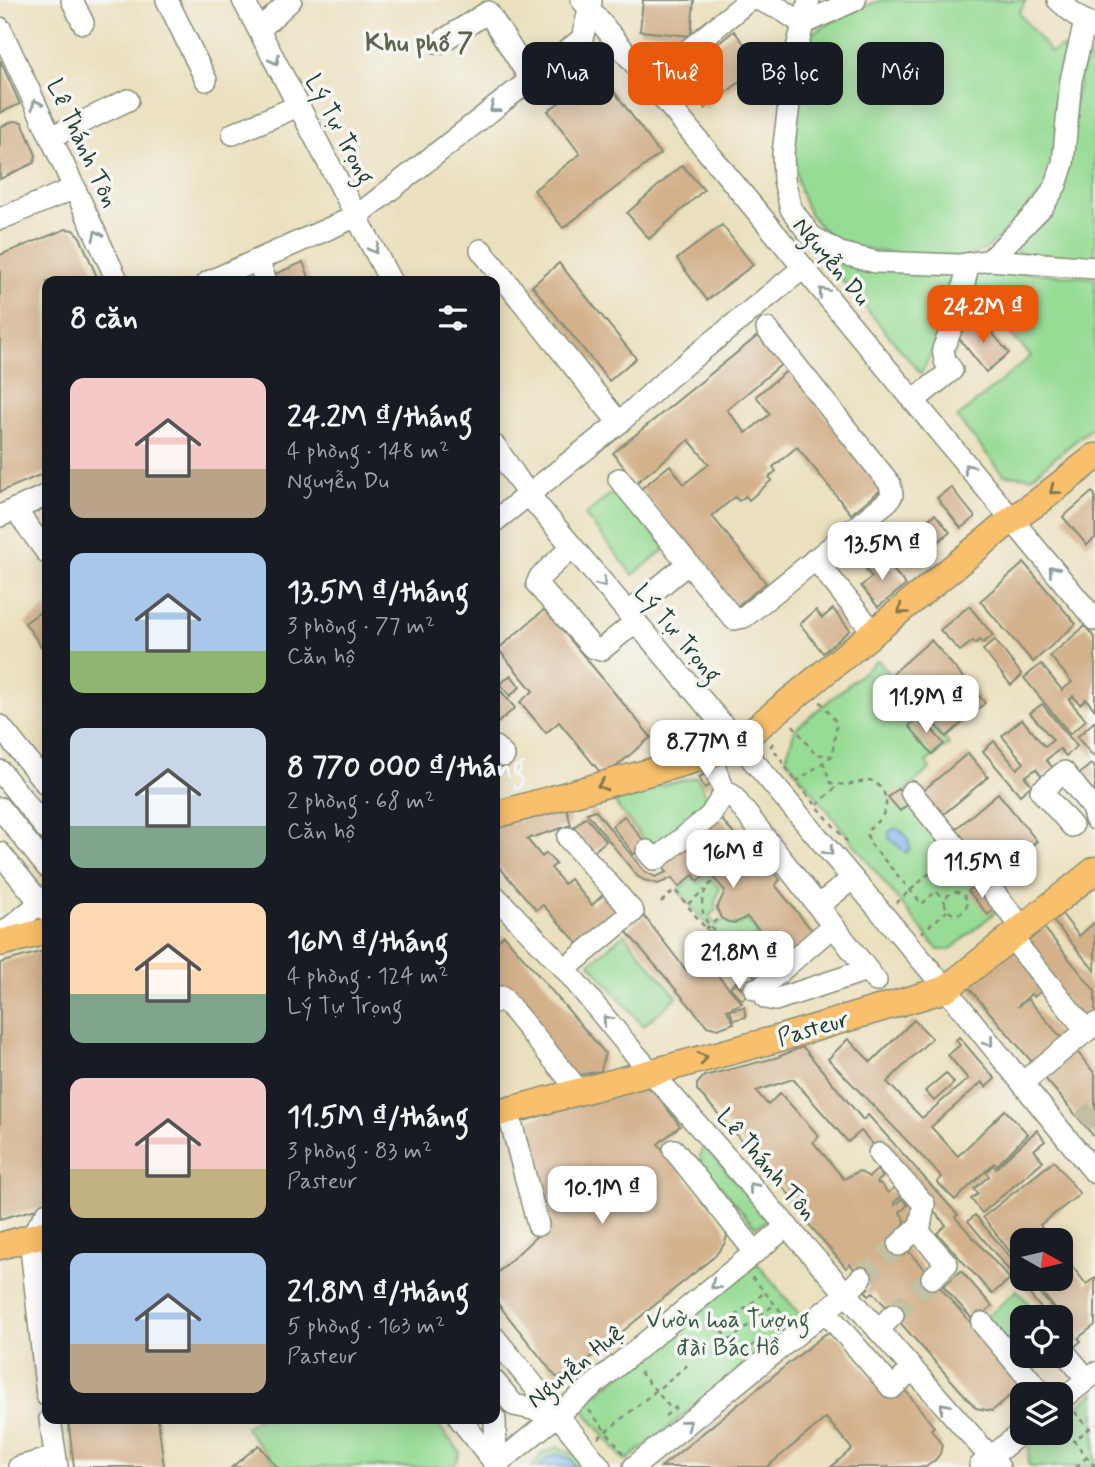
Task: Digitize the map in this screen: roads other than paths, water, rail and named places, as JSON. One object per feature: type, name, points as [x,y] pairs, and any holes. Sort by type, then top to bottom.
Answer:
[{"type":"main road","points":[[500,814],[709,755],[737,744],[1012,520],[1095,457]]},
{"type":"main road","name":"Pasteur","points":[[502,1112],[783,1037],[946,989],[1095,870]]},
{"type":"main road","points":[[0,943],[42,932]]},
{"type":"main road","points":[[0,1246],[38,1236]]},
{"type":"street","points":[[72,0],[83,23]]},
{"type":"street","points":[[167,0],[206,80]]},
{"type":"street","name":"Lý Tự Trọng","points":[[243,0],[388,276]]},
{"type":"street","points":[[258,30],[291,0]]},
{"type":"street","points":[[699,42],[750,0]]},
{"type":"street","points":[[759,0],[803,23]]},
{"type":"street","points":[[809,0],[789,98],[783,166],[791,209],[803,228],[829,248],[852,258],[876,262],[968,264],[990,260],[1095,268]]},
{"type":"street","points":[[803,23],[855,0]]},
{"type":"street","points":[[990,260],[1034,216],[1056,185],[1063,163],[1071,80],[1090,24],[1058,0]]},
{"type":"street","points":[[578,42],[582,39],[588,3]]},
{"type":"street","name":"Nguyễn Du","points":[[588,3],[628,54]]},
{"type":"street","points":[[439,43],[488,12],[522,66]]},
{"type":"street","name":"Lê Thánh Tôn","points":[[0,27],[115,276]]},
{"type":"street","points":[[222,276],[356,216],[522,87]]},
{"type":"street","points":[[51,137],[128,100]]},
{"type":"street","name":"Nguyễn Du","points":[[669,105],[1095,620]]},
{"type":"street","points":[[233,134],[298,106]]},
{"type":"street","points":[[0,219],[75,188]]},
{"type":"street","points":[[784,245],[803,228]]},
{"type":"street","points":[[481,250],[618,423]]},
{"type":"street","points":[[258,260],[264,276]]},
{"type":"street","points":[[913,401],[952,370],[943,349],[960,305],[968,264]]},
{"type":"street","points":[[500,517],[618,423],[668,378],[803,268]]},
{"type":"street","points":[[618,479],[729,616],[739,619],[888,501],[893,490],[890,484],[767,329]]},
{"type":"street","name":"Lý Tự Trọng","points":[[500,454],[527,494],[946,989],[1022,1083],[1074,1128],[1095,1173]]},
{"type":"street","points":[[42,497],[7,513],[42,548]]},
{"type":"street","points":[[572,547],[540,577],[537,584],[592,647],[601,650],[631,617],[687,564]]},
{"type":"street","points":[[815,559],[874,633]]},
{"type":"street","points":[[0,726],[42,779]]},
{"type":"street","points":[[709,755],[725,792],[732,795],[872,975],[775,1000],[766,998],[758,988],[833,926]]},
{"type":"street","points":[[0,771],[42,824]]},
{"type":"street","points":[[1063,772],[1093,813],[1067,831],[1041,791],[1063,772]]},
{"type":"street","points":[[648,851],[654,859],[658,858],[696,829],[710,816],[725,792]]},
{"type":"street","points":[[911,792],[1088,1024],[1022,1083]]},
{"type":"street","points":[[0,808],[42,861]]},
{"type":"street","points":[[565,969],[633,912],[568,838]]},
{"type":"street","points":[[0,853],[42,901]]},
{"type":"street","points":[[818,906],[852,879]]},
{"type":"street","name":"Lê Thánh Tôn","points":[[500,901],[565,969],[846,1294],[885,1323],[912,1370],[989,1464]]},
{"type":"street","points":[[0,936],[42,906]]},
{"type":"street","points":[[500,1000],[579,1091]]},
{"type":"street","points":[[502,1112],[538,1225]]},
{"type":"street","points":[[702,1129],[670,1153],[750,1261]]},
{"type":"street","points":[[879,1154],[924,1204],[919,1232],[947,1264],[932,1278]]},
{"type":"street","points":[[899,1244],[920,1225]]},
{"type":"street","name":"Nguyễn Huệ","points":[[496,1466],[556,1414],[750,1261],[787,1226]]},
{"type":"street","points":[[38,1236],[42,1307]]},
{"type":"street","points":[[632,1459],[825,1311],[861,1278]]},
{"type":"street","points":[[825,1311],[892,1388],[912,1370]]},
{"type":"street","points":[[982,1323],[1033,1382]]},
{"type":"street","points":[[500,1344],[600,1467]]},
{"type":"street","points":[[1073,1359],[1091,1376],[1073,1399]]},
{"type":"street","points":[[500,1388],[514,1405],[556,1414]]},
{"type":"street","points":[[19,1467],[56,1462],[51,1424]]},
{"type":"street","points":[[464,1424],[496,1466]]},
{"type":"street","points":[[495,1424],[496,1466]]},
{"type":"street","points":[[989,1464],[1010,1444]]},
{"type":"water","points":[[895,828],[907,839],[910,849],[906,853],[889,838],[889,832]]},
{"type":"water","points":[[557,1454],[570,1458],[576,1467],[540,1467],[547,1458]]},
{"type":"tunnel","points":[[1082,1122],[1095,1110]]},
{"type":"tunnel","points":[[861,1278],[899,1245]]},
{"type":"tunnel","points":[[893,1315],[932,1278]]},
{"type":"district","name":"Khu phố 7","points":[[419,42]]},
{"type":"park label","name":"Vườn hoa Tượng đài Bác Hồ","points":[[728,1333]]}]
